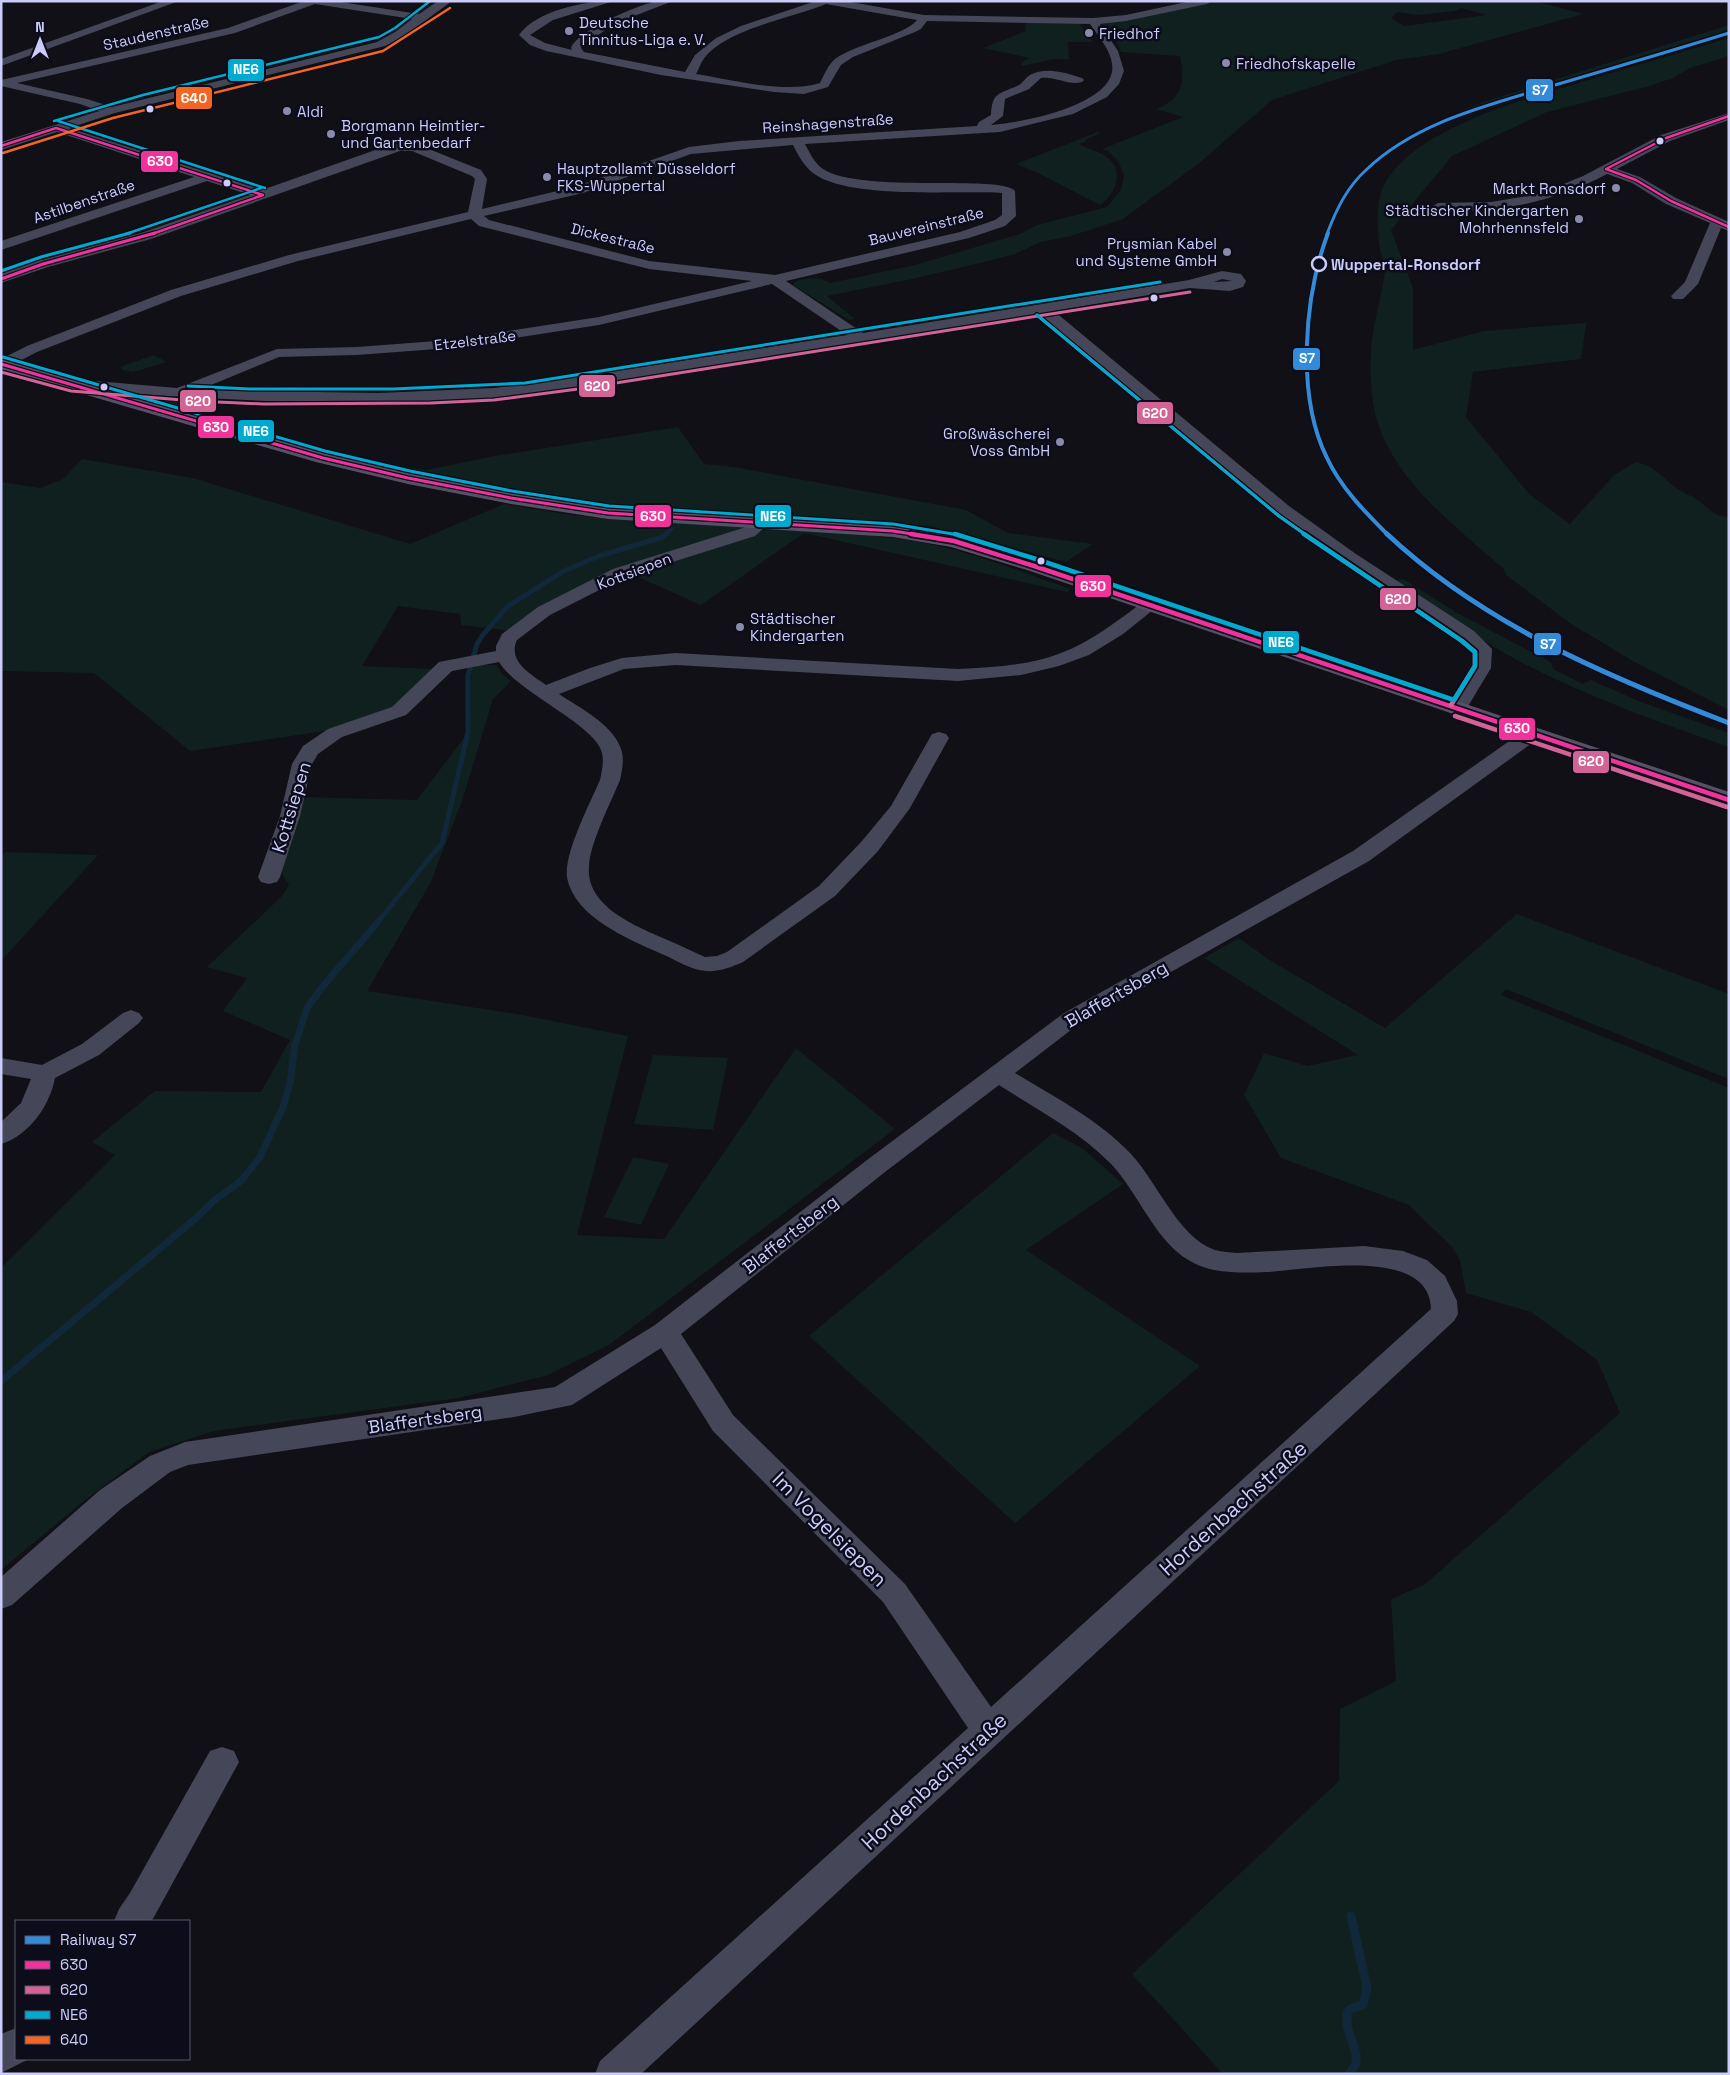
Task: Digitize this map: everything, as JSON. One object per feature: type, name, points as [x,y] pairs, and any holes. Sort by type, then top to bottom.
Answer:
[{"type":"main road","points":[[2,364],[323,458],[408,478],[511,498],[608,513],[808,524],[926,535],[993,552],[1729,800]]},
{"type":"street","points":[[1,63],[174,1]]},
{"type":"street","points":[[314,1],[391,14],[422,17]]},
{"type":"street","name":"Staudenstraße","points":[[1,83],[231,31],[314,1]]},
{"type":"street","points":[[1,146],[111,111],[363,50],[392,40],[447,1]]},
{"type":"street","points":[[609,1],[598,2],[559,14],[534,26],[524,35],[527,40],[535,43],[580,54],[688,76],[794,92],[813,90],[824,85],[837,64],[849,55],[911,30],[917,27],[924,18]]},
{"type":"street","points":[[688,76],[693,72],[701,55],[722,39],[743,29],[831,2],[924,18],[1093,21],[1126,18],[1207,1]]},
{"type":"street","points":[[634,3],[663,3]]},
{"type":"street","points":[[580,54],[576,48],[578,43],[597,29],[612,21],[663,3]]},
{"type":"street","name":"Reinshagenstraße","points":[[2,364],[32,349],[176,294],[285,260],[578,190],[689,151],[713,147],[983,129],[1028,123],[1068,111],[1106,93],[1116,81],[1118,72],[1113,49],[1093,21]]},
{"type":"street","points":[[983,129],[983,125],[997,116],[996,103],[998,98],[1004,93],[1026,86],[1032,79],[1041,76],[1053,75],[1078,80]]},
{"type":"street","points":[[1,83],[83,101],[111,111]]},
{"type":"street","points":[[1438,207],[1467,208],[1502,205],[1544,197],[1564,190],[1666,138],[1729,116]]},
{"type":"street","points":[[56,128],[263,195]]},
{"type":"street","name":"Bauvereinstraße","points":[[773,279],[964,235],[1000,223],[1009,216],[1009,191],[1005,189],[872,186],[844,183],[830,179],[817,172],[797,141]]},
{"type":"street","points":[[1,279],[43,264],[146,236],[399,147],[414,147],[477,173],[481,179],[474,215]]},
{"type":"street","points":[[1606,169],[1636,180],[1671,201],[1723,224],[1691,284],[1678,296]]},
{"type":"street","name":"Astilbenstraße","points":[[1,246],[206,177]]},
{"type":"street","name":"Dickestraße","points":[[474,215],[484,223],[649,265],[773,279],[858,337]]},
{"type":"street","name":"Etzelstraße","points":[[180,392],[198,383],[277,353],[357,351],[450,344],[505,336],[599,321],[773,279]]},
{"type":"street","points":[[72,384],[263,397],[379,398],[494,393],[577,382],[1190,284]]},
{"type":"street","points":[[1042,309],[1283,510],[1350,558],[1468,635],[1483,649],[1482,668],[1457,709]]},
{"type":"street","name":"Kottsiepen","points":[[269,877],[290,816],[302,764],[310,750],[334,733],[399,711],[446,666],[505,654],[505,646],[509,638],[517,630],[544,611],[619,573],[749,532],[756,527]]},
{"type":"street","points":[[546,692],[622,664],[676,659],[958,676],[997,673],[1062,659],[1080,652],[1099,642],[1149,606]]},
{"type":"street","points":[[505,654],[518,674],[593,727],[606,740],[612,752],[613,767],[610,780],[580,854],[578,877],[585,894],[600,911],[628,930],[704,964],[722,963],[735,957],[827,891],[870,846],[900,808],[939,738]]},
{"type":"street","name":"Blaffertsberg","points":[[1,1596],[111,1499],[160,1464],[185,1454],[514,1406],[562,1397],[665,1332],[876,1166],[1072,1018],[1361,856],[1532,734]]},
{"type":"street","points":[[1,1066],[44,1073],[75,1060],[100,1044],[131,1018]]},
{"type":"street","points":[[1,1136],[11,1129],[34,1105],[42,1089],[44,1073]]},
{"type":"street","name":"Hordenbachstraße","points":[[613,2074],[1444,1314],[1445,1299],[1428,1273],[1407,1261],[1382,1256],[1239,1262],[1212,1260],[1190,1249],[1170,1227],[1128,1167],[1098,1138],[998,1074]]},
{"type":"street","name":"Im Vogelsiepen","points":[[665,1332],[722,1423],[894,1593],[989,1731]]},
{"type":"street","points":[[132,1920],[142,1905],[222,1762]]},
{"type":"street","points":[[1,2055],[15,2047]]},
{"type":"shaded area","points":[[1214,1],[1535,1],[1583,14],[1439,54],[1396,60],[1272,100],[1198,164],[1123,219],[1071,236],[1040,242],[1015,254],[1000,258],[917,278],[827,296],[855,319],[849,320],[793,285],[796,281],[810,278],[822,279],[830,283],[915,265],[1020,234],[1037,225],[1107,207],[1121,190],[1124,175],[1118,161],[1108,151],[1102,149],[1183,117],[1156,109],[1165,105],[1177,95],[1182,82],[1182,74],[1180,56],[1121,52],[1118,44],[1102,24]],"holes":[[[1461,8],[1487,15],[1404,26],[1391,18],[1397,12],[1419,15],[1455,11]]]},
{"type":"shaded area","points":[[1025,22],[1085,23],[1080,25],[1093,42],[1068,42],[1069,59],[1054,59],[1022,66],[1021,63],[1030,58],[983,48],[1026,31]]},
{"type":"shaded area","points":[[1729,25],[1729,30],[1458,111],[1483,102]]},
{"type":"shaded area","points":[[1729,38],[1729,56],[1690,68],[1673,78],[1646,87],[1547,112],[1452,156],[1391,230],[1413,288],[1413,350],[1484,331],[1586,323],[1581,359],[1473,372],[1466,417],[1530,495],[1570,524],[1614,475],[1636,462],[1654,470],[1672,485],[1697,499],[1715,514],[1729,517],[1729,710],[1638,664],[1571,624],[1506,575],[1504,569],[1447,520],[1412,482],[1384,440],[1374,410],[1371,353],[1373,331],[1386,264],[1380,251],[1379,243],[1379,200],[1383,187],[1391,174],[1409,156],[1431,140],[1458,125],[1486,113],[1545,93]]},
{"type":"shaded area","points":[[1098,132],[1101,133],[1079,144],[1108,158],[1116,169],[1117,176],[1114,189],[1100,205],[1038,173],[1016,164]]},
{"type":"shaded area","points":[[153,355],[167,362],[133,372],[122,370],[120,367]]},
{"type":"shaded area","points":[[130,393],[188,401],[183,406],[203,416],[128,395]]},
{"type":"shaded area","points":[[678,427],[704,464],[734,467],[966,510],[1008,533],[1093,544],[1066,562],[930,526],[630,509],[512,492],[356,460],[426,470],[495,456]]},
{"type":"shaded area","points":[[82,459],[193,478],[410,544],[504,504],[571,515],[750,527],[619,570],[512,631],[461,625],[460,614],[398,606],[362,666],[433,669],[394,710],[331,730],[190,751],[94,673],[1,671],[1,482],[40,488],[63,479]]},
{"type":"shaded area","points":[[770,528],[870,535],[929,544],[983,558],[1071,589],[1067,592],[804,533],[701,605],[629,573]]},
{"type":"shaded area","points":[[1403,579],[1459,614],[1551,662],[1553,669],[1583,684],[1591,680],[1641,702],[1729,733],[1729,747],[1593,696],[1515,659],[1468,631],[1393,581]]},
{"type":"shaded area","points":[[471,665],[497,665],[502,674],[511,681],[493,699],[462,801],[430,884],[367,991],[517,1014],[628,1036],[577,1235],[664,1239],[796,1048],[895,1129],[609,1345],[548,1375],[459,1398],[214,1431],[149,1452],[85,1500],[1,1570],[1,1268],[115,1155],[92,1142],[155,1091],[261,1092],[290,1040],[223,1011],[247,978],[207,967],[282,896],[289,885],[280,869],[303,797],[417,800],[470,730]]},
{"type":"shaded area","points":[[5,852],[98,855],[1,961],[1,858]]},
{"type":"shaded area","points":[[1517,914],[1729,994],[1729,1079],[1506,989],[1501,995],[1729,1088],[1729,2074],[1223,2074],[1132,1974],[1339,1781],[1340,1709],[1396,1681],[1391,1599],[1424,1585],[1620,1413],[1597,1360],[1531,1312],[1466,1293],[1460,1260],[1451,1246],[1409,1205],[1281,1158],[1244,1095],[1264,1053],[1307,1066],[1358,1055],[1204,958],[1239,938],[1268,959],[1385,1028]]},
{"type":"shaded area","points":[[653,1055],[728,1058],[713,1130],[634,1124]]},
{"type":"shaded area","points":[[1053,1133],[1082,1148],[1123,1184],[1026,1250],[1200,1366],[1015,1523],[809,1336]]},
{"type":"shaded area","points":[[633,1157],[669,1164],[641,1225],[604,1217]]},
{"type":"waterway","points":[[665,535],[672,529]]},
{"type":"waterway","points":[[376,924],[442,843],[468,732],[468,675],[477,644],[482,636],[508,606],[564,571],[599,556],[665,535]]},
{"type":"waterway","points":[[1,1381],[195,1219],[216,1199],[241,1181],[260,1157],[283,1107],[290,1083],[295,1045],[307,1008],[323,986],[377,923]]},
{"type":"waterway","points":[[1349,2074],[1356,2064],[1356,2054],[1347,2025],[1347,2012],[1352,2008],[1363,2005],[1367,1988],[1351,1916]]},
{"type":"rail line","name":"S7","points":[[1729,33],[1464,114],[1421,132],[1382,156],[1365,170],[1352,185],[1341,201],[1333,218],[1326,237],[1317,275],[1310,314],[1307,351],[1310,408],[1314,426],[1327,458],[1354,499],[1400,546],[1437,576],[1515,627],[1598,670],[1729,723]]},
{"type":"transit line","name":"NE6","points":[[54,121],[143,95],[379,37],[395,28],[430,1]]},
{"type":"transit line","name":"640","points":[[3,153],[113,118],[383,51],[450,8]]},
{"type":"transit line","name":"630","points":[[1606,169],[1666,138],[1729,116]]},
{"type":"transit line","name":"NE6","points":[[58,121],[265,188]]},
{"type":"transit line","name":"630","points":[[56,128],[263,195]]},
{"type":"transit line","name":"630","points":[[1,146],[56,128]]},
{"type":"transit line","name":"630","points":[[1606,169],[1636,180],[1671,201],[1729,227]]},
{"type":"transit line","name":"NE6","points":[[1,271],[41,257],[144,229],[261,188]]},
{"type":"transit line","name":"630","points":[[1,279],[43,264],[146,236],[263,195]]},
{"type":"transit line","name":"NE6","points":[[188,386],[250,389],[393,389],[472,387],[525,383],[1160,282]]},
{"type":"transit line","name":"620","points":[[1,372],[71,391],[195,401],[263,404],[431,403],[494,400],[578,389],[1190,292]]},
{"type":"transit line","name":"620","points":[[1037,315],[1279,516],[1346,564],[1462,641],[1475,652],[1475,666],[1451,705]]},
{"type":"transit line","name":"NE6","points":[[3,357],[325,451],[410,471],[512,491],[609,506],[893,524],[955,534],[1036,559],[1454,700],[1475,666],[1475,652],[1462,641],[1346,564],[1279,516],[1037,315]]},
{"type":"transit line","name":"630","points":[[1,364],[323,458],[408,478],[511,498],[608,513],[893,531],[954,541],[1034,566],[1729,800]]},
{"type":"transit line","name":"620","points":[[1455,716],[1727,807]]},
{"type":"place","name":"Deutsche Tinnitus-Liga e. V.","points":[[569,31]]},
{"type":"place","name":"Friedhof","points":[[1089,33]]},
{"type":"place","name":"Friedhofskapelle","points":[[1226,63]]},
{"type":"place","name":"Aldi","points":[[287,111]]},
{"type":"place","name":"Borgmann Heimtier- und Gartenbedarf","points":[[331,134]]},
{"type":"place","name":"Hauptzollamt Düsseldorf FKS-Wuppertal","points":[[547,177]]},
{"type":"place","name":"Markt Ronsdorf","points":[[1616,188]]},
{"type":"place","name":"Städtischer Kindergarten Mohrhennsfeld","points":[[1579,219]]},
{"type":"place","name":"Prysmian Kabel und Systeme GmbH","points":[[1227,252]]},
{"type":"place","name":"Wuppertal-Ronsdorf","points":[[1319,264]]},
{"type":"place","name":"Großwäscherei Voss GmbH","points":[[1060,442]]},
{"type":"place","name":"Städtischer Kindergarten","points":[[740,627]]}]
